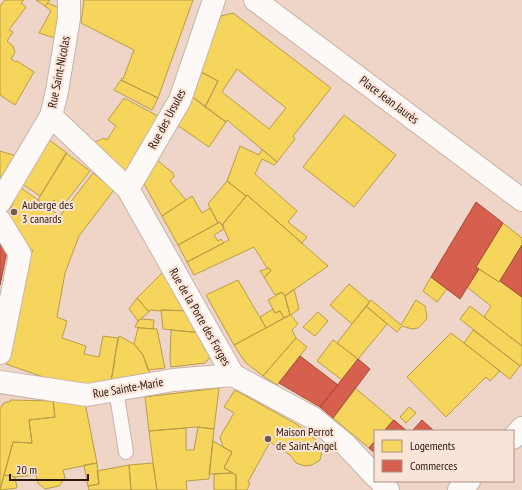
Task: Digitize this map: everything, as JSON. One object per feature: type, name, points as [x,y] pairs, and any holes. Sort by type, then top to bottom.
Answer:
[{"type":"street","name":"Rue Saint-Nicolas","points":[[0,202],[51,116],[57,92],[69,18],[69,0]]},
{"type":"street","name":"Rue des Ursules","points":[[128,189],[180,100],[214,0]]},
{"type":"street","name":"Place Jean Jaurès","points":[[255,0],[522,200]]},
{"type":"street","name":"Rue de la Porte des Forges","points":[[51,116],[128,189],[233,375],[314,418],[345,444],[374,475]]},
{"type":"street","points":[[0,221],[20,254],[0,353]]},
{"type":"street","name":"Rue Sainte-Marie","points":[[0,382],[87,395],[173,380],[233,375]]},
{"type":"street","points":[[514,437],[522,428]]},
{"type":"street","points":[[381,482],[388,490]]},
{"type":"street","points":[[459,490],[468,482]]},
{"type":"lane","points":[[116,390],[126,452]]},
{"type":"building: Logements","points":[[5,0],[24,0],[21,3],[26,7],[9,30],[13,32],[7,41],[13,46],[15,52],[11,59],[16,62],[17,61],[34,72],[15,105],[0,95],[0,6]]},
{"type":"building: Logements","points":[[36,0],[50,0],[45,6]]},
{"type":"building: Logements","points":[[84,0],[193,0],[158,98],[121,80],[122,78],[123,79],[134,50],[81,23]]},
{"type":"building: Logements","points":[[48,3],[64,10],[58,39],[39,33],[51,11],[45,6]]},
{"type":"building: Logements","points":[[233,13],[331,88],[293,136],[295,139],[277,162],[227,120],[226,122],[205,107],[218,81],[199,71],[221,16]],"holes":[[[237,69],[286,108],[269,129],[222,92]]]},
{"type":"building: Logements","points":[[199,71],[218,81],[205,107],[190,95]]},
{"type":"building: Logements","points":[[121,80],[158,98],[152,110],[114,90]]},
{"type":"building: Logements","points":[[190,95],[226,122],[209,147],[177,125]]},
{"type":"building: Logements","points":[[124,98],[160,117],[127,172],[98,153],[93,143],[104,138],[107,140],[116,126],[108,120]]},
{"type":"building: Logements","points":[[344,115],[396,155],[354,207],[303,167]]},
{"type":"building: Logements","points":[[48,139],[67,153],[40,196],[21,183]]},
{"type":"building: Logements","points":[[240,146],[259,155],[262,149],[277,162],[274,165],[262,159],[255,174],[297,211],[288,222],[307,237],[302,243],[247,195],[246,196],[227,181]]},
{"type":"building: Logements","points":[[0,151],[16,156],[0,183]]},
{"type":"building: Logements","points":[[66,153],[90,171],[62,207],[54,200],[48,208],[38,200]]},
{"type":"building: Logements","points":[[157,160],[173,173],[174,177],[170,181],[186,200],[162,216],[143,182]]},
{"type":"building: Logements","points":[[93,173],[114,190],[79,236],[65,273],[57,317],[67,321],[62,338],[86,346],[84,354],[99,357],[103,336],[118,338],[111,381],[93,387],[52,380],[6,364],[30,255],[33,251],[22,241],[7,217],[20,187],[60,216]]},
{"type":"building: Logements","points":[[227,181],[246,196],[222,225],[220,222],[218,223],[208,204]]},
{"type":"building: Logements","points":[[247,195],[328,266],[285,296],[282,292],[275,295],[264,277],[271,271],[267,268],[254,247],[194,275],[187,262],[229,240],[223,224]]},
{"type":"building: Logements","points":[[192,196],[202,213],[210,208],[218,223],[178,245],[162,216]]},
{"type":"building: Logements","points":[[220,222],[224,229],[214,235],[218,241],[221,239],[224,243],[187,262],[178,245]]},
{"type":"building: Logements","points":[[503,223],[522,238],[522,245],[499,282],[476,267]]},
{"type":"building: Logements","points":[[269,268],[271,271],[264,277],[260,271]]},
{"type":"building: Logements","points":[[166,269],[190,311],[150,310],[149,312],[137,298]]},
{"type":"building: Logements","points":[[479,269],[499,282],[500,281],[522,297],[522,346],[484,317],[491,306],[467,287]]},
{"type":"building: Logements","points":[[431,277],[447,289],[437,302],[423,291]]},
{"type":"building: Logements","points":[[238,280],[266,328],[234,345],[206,295]]},
{"type":"building: Logements","points":[[349,284],[370,302],[352,324],[330,305]]},
{"type":"building: Logements","points":[[294,289],[299,309],[291,315],[298,324],[292,330],[296,338],[263,376],[245,362],[234,345],[290,315],[285,296]]},
{"type":"building: Logements","points":[[282,292],[285,296],[290,315],[284,318],[280,311],[275,313],[268,300]]},
{"type":"building: Logements","points":[[137,298],[149,312],[138,321],[129,309]]},
{"type":"building: Logements","points":[[371,300],[401,325],[416,300],[425,306],[427,317],[426,320],[418,328],[412,329],[402,326],[397,332],[366,306]]},
{"type":"building: Logements","points":[[366,306],[387,324],[358,359],[337,343]]},
{"type":"building: Logements","points":[[470,306],[522,346],[522,364],[520,366],[460,319]]},
{"type":"building: Logements","points":[[273,309],[275,313],[280,311],[284,318],[266,328],[260,317]]},
{"type":"building: Logements","points":[[161,310],[190,311],[202,333],[163,329]]},
{"type":"building: Logements","points":[[318,312],[328,321],[315,336],[303,327]]},
{"type":"building: Logements","points":[[141,319],[154,320],[153,329],[135,327]]},
{"type":"building: Logements","points":[[138,328],[157,329],[165,368],[148,370],[143,355],[134,344]]},
{"type":"building: Logements","points":[[171,330],[202,333],[213,354],[205,363],[171,367]]},
{"type":"building: Logements","points":[[473,330],[520,366],[510,379],[464,343]]},
{"type":"building: Logements","points":[[451,333],[500,371],[490,381],[486,377],[446,417],[407,377]]},
{"type":"building: Logements","points":[[119,336],[134,344],[143,355],[150,373],[111,381]]},
{"type":"building: Logements","points":[[296,338],[307,347],[277,385],[263,376]]},
{"type":"building: Logements","points":[[333,340],[358,359],[342,380],[317,361]]},
{"type":"building: Logements","points":[[219,388],[214,429],[196,427],[149,431],[145,397]]},
{"type":"building: Logements","points":[[355,388],[393,420],[385,430],[374,430],[374,442],[369,448],[333,418]]},
{"type":"building: Logements","name":"Maison Perrot de Saint-Angel","points":[[235,390],[308,432],[319,444],[322,450],[320,460],[312,465],[305,466],[296,463],[290,455],[270,442],[248,482],[250,483],[247,490],[236,490],[236,475],[224,468],[232,452],[223,447],[220,437],[234,413],[224,407]]},
{"type":"building: Logements","points":[[10,400],[53,401],[55,417],[29,420],[32,443],[13,442],[0,490],[0,409],[3,404],[10,402]]},
{"type":"building: Logements","points":[[53,401],[85,403],[97,463],[63,470],[65,478],[59,486],[45,489],[38,483],[36,475],[15,477],[4,475],[13,442],[32,443],[29,420],[55,417]]},
{"type":"building: Logements","points":[[409,407],[416,413],[406,423],[400,417]]},
{"type":"building: Logements","points":[[198,427],[214,429],[209,479],[186,481],[187,490],[157,490],[149,431],[186,428],[186,450],[194,450]]},
{"type":"building: Logements","points":[[213,441],[232,452],[224,468],[233,473],[209,474]]},
{"type":"building: Logements","points":[[97,463],[99,484],[88,486],[84,465]]},
{"type":"building: Logements","points":[[153,463],[157,490],[131,490],[129,465]]},
{"type":"building: Logements","points":[[129,465],[131,490],[89,490],[88,486],[99,484],[97,471]]},
{"type":"building: Logements","points":[[233,473],[236,475],[236,490],[214,490],[214,474]]},
{"type":"building: Logements","points":[[4,475],[15,477],[17,488],[0,490]]},
{"type":"building: Commerces","points":[[476,202],[503,223],[476,267],[479,269],[460,299],[431,277]]},
{"type":"building: Commerces","points":[[0,238],[7,251],[0,285]]},
{"type":"building: Commerces","points":[[522,245],[522,297],[500,281]]},
{"type":"building: Commerces","points":[[300,356],[338,385],[320,407],[279,383]]},
{"type":"building: Commerces","points":[[358,359],[370,369],[333,418],[320,407]]},
{"type":"building: Commerces","points":[[394,420],[406,430],[385,430]]},
{"type":"building: Commerces","points":[[422,420],[433,430],[413,430]]},
{"type":"building: Commerces","points":[[374,442],[374,452],[369,448]]},
{"type":"place","name":"Auberge des 3 canards","points":[[14,212]]},
{"type":"place","name":"Maison Perrot de Saint-Angel","points":[[268,439]]}]
